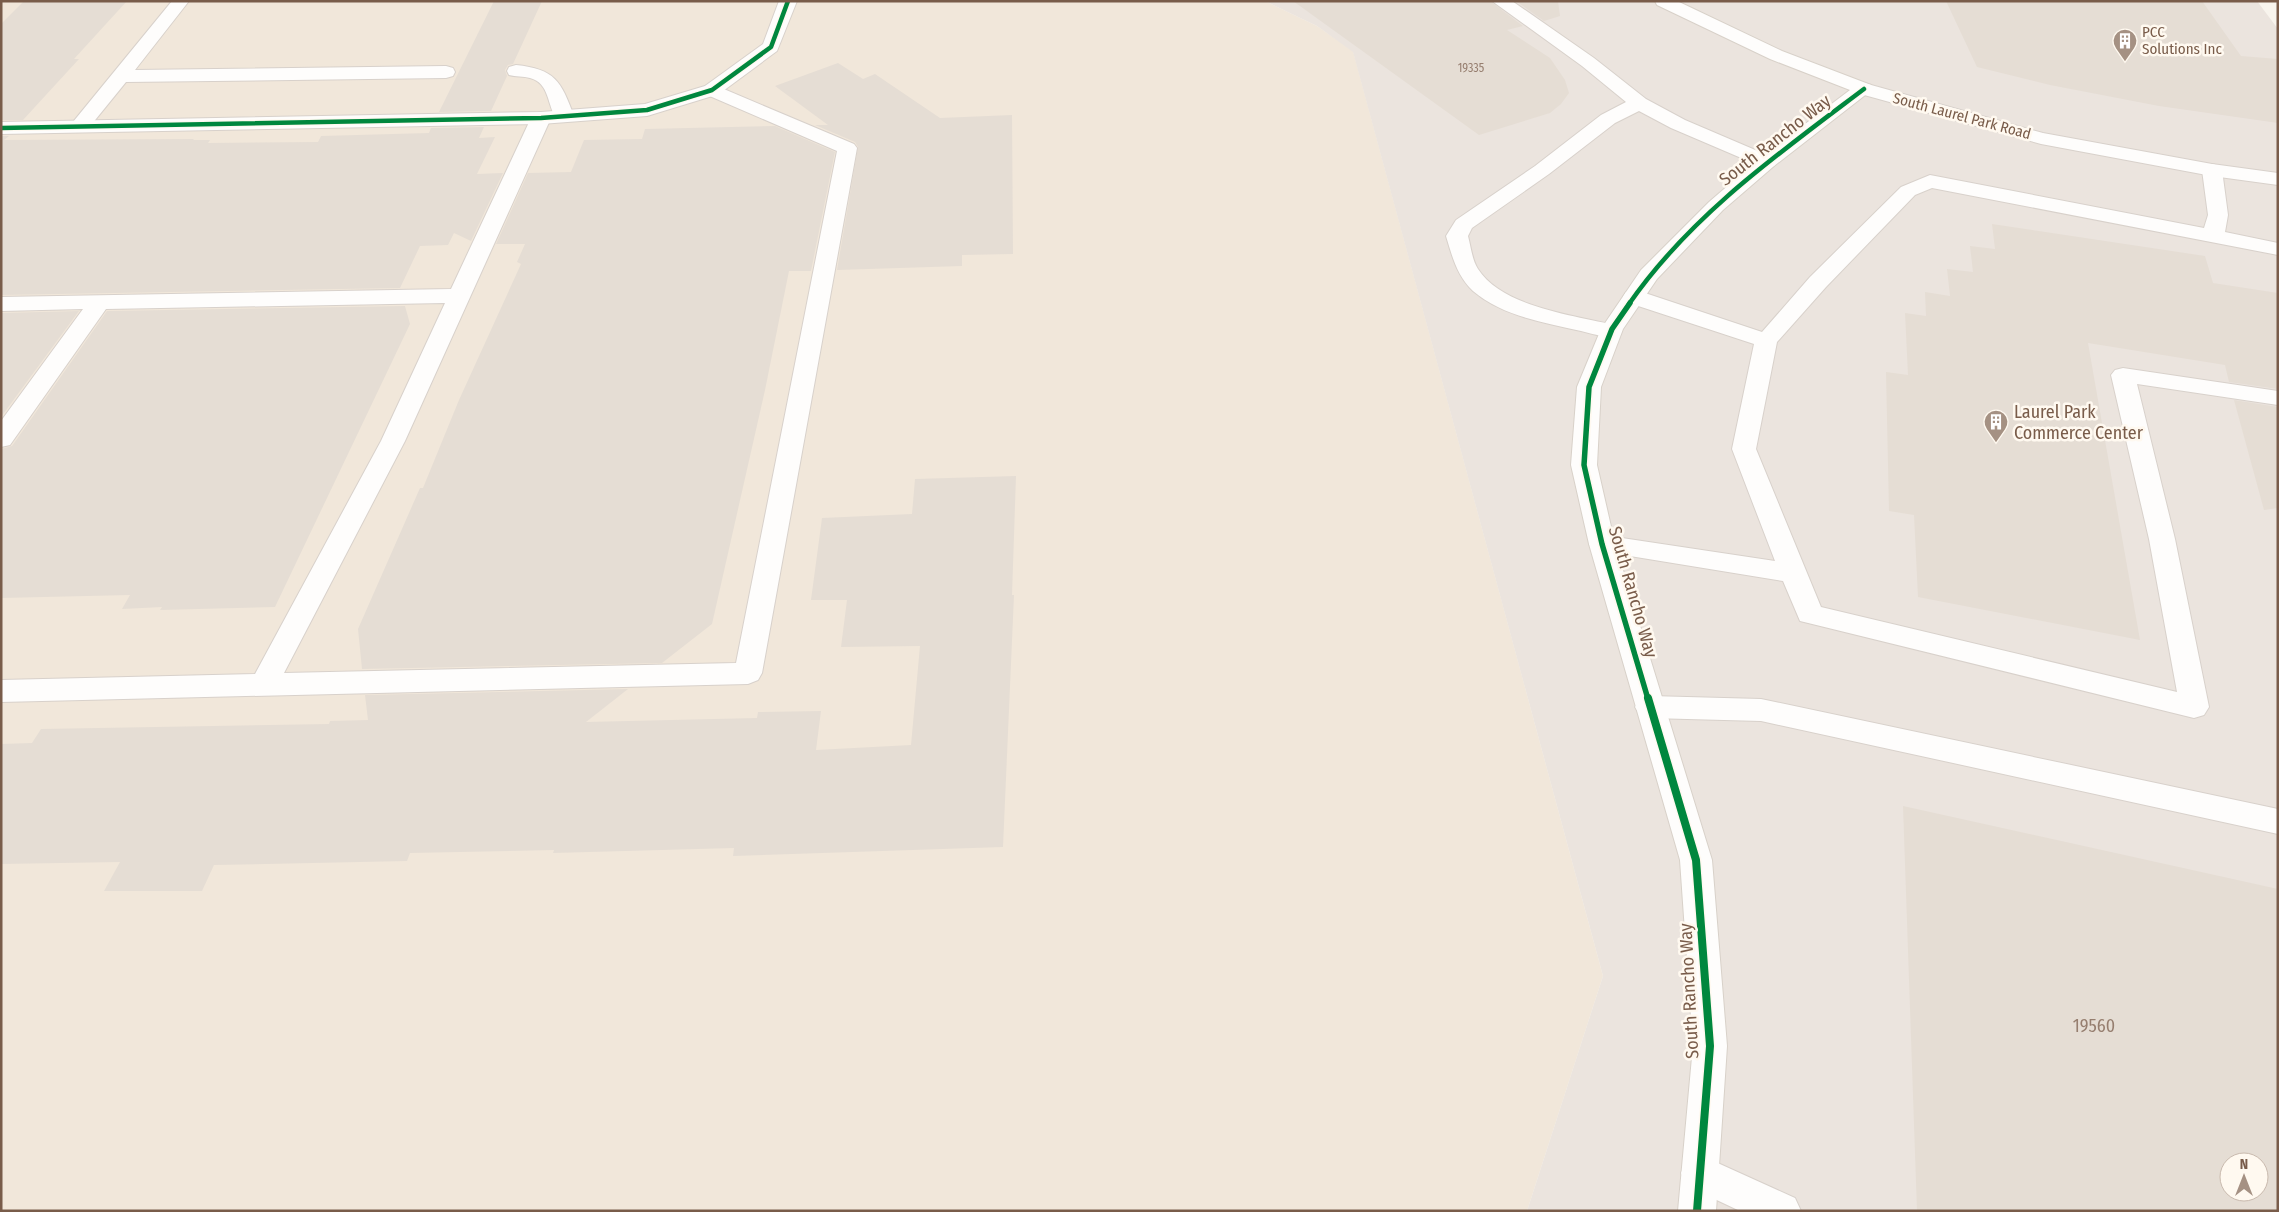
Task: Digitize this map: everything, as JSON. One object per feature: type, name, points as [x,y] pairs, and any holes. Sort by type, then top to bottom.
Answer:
[{"type":"street","points":[[80,126],[123,76],[181,1]]},
{"type":"street","points":[[1,128],[553,117],[647,110],[712,90],[771,46],[788,1]]},
{"type":"street","points":[[1500,1],[1588,62],[1639,104],[1678,124],[1767,162]]},
{"type":"street","name":"South Laurel Park Road","points":[[1663,1],[1776,55],[1864,89],[2041,138],[2212,170],[2278,179]]},
{"type":"street","points":[[264,685],[393,441],[458,296],[553,117],[553,85],[534,72],[516,71]]},
{"type":"street","points":[[123,76],[446,72]]},
{"type":"street","name":"South Rancho Way","points":[[1697,1211],[1710,1046],[1696,860],[1602,544],[1584,465],[1588,387],[1611,331],[1649,275],[1716,206],[1767,162],[1864,89]]},
{"type":"street","points":[[1,691],[748,673],[847,148],[712,90]]},
{"type":"street","points":[[1611,331],[1511,305],[1486,290],[1469,272],[1457,236],[1463,224],[1542,170],[1608,119],[1639,104]]},
{"type":"street","points":[[2212,170],[2218,215],[2213,236]]},
{"type":"street","points":[[2278,249],[1930,181],[1908,190],[1818,282],[1766,341],[1744,449],[1810,614],[2194,707],[2162,539],[2122,375],[2278,398]]},
{"type":"street","points":[[1,304],[458,296]]},
{"type":"street","points":[[1634,297],[1766,341]]},
{"type":"street","points":[[1,438],[100,302]]},
{"type":"street","points":[[1602,544],[1793,573]]},
{"type":"street","points":[[1650,707],[1761,710],[2278,822]]},
{"type":"street","points":[[1700,1172],[1782,1211]]},
{"type":"shaded area","points":[[1,1],[1265,1],[1317,26],[1353,51],[1603,976],[1527,1211],[1,1211]]},
{"type":"shaded area","points":[[1265,1],[2257,1],[2278,29],[2278,1211],[1527,1211],[1603,976],[1353,52],[1317,26]]},
{"type":"building","points":[[24,1],[127,1],[74,59],[79,59],[23,120],[1,120],[1,24]]},
{"type":"building","points":[[494,1],[542,1],[513,64],[508,65],[505,70],[507,76],[491,111],[439,112]]},
{"type":"building","points":[[1293,1],[1490,1],[1523,26],[1507,30],[1550,58],[1565,80],[1569,93],[1561,104],[1550,113],[1479,135]]},
{"type":"building","points":[[1516,1],[1558,1],[1560,16],[1544,21]]},
{"type":"building","name":"PCC Solutions Inc","points":[[1946,1],[2202,1],[2241,56],[2278,59],[2278,123],[2159,106],[2050,85],[1977,67]]},
{"type":"building","points":[[838,63],[863,79],[875,74],[940,118],[1012,115],[1013,254],[962,255],[962,266],[837,270],[858,147],[855,142],[815,125],[828,125],[775,86]]},
{"type":"building","points":[[775,126],[835,152],[811,271],[789,271],[765,390],[712,624],[662,663],[362,669],[358,629],[420,488],[423,488],[459,400],[521,264],[517,262],[525,244],[496,244],[528,173],[571,172],[584,140],[642,139],[645,129]]},
{"type":"building","points":[[484,127],[479,138],[495,137],[477,174],[503,173],[471,241],[454,233],[448,245],[420,246],[400,288],[1,295],[1,136],[9,136],[4,140],[194,139],[210,140],[208,143],[318,142],[321,136],[429,133],[431,128]]},
{"type":"building","name":"Laurel Park Commerce Center","points":[[1992,224],[2205,256],[2213,283],[2278,293],[2278,389],[2229,382],[2225,365],[2088,343],[2140,640],[1918,597],[1914,515],[1889,511],[1886,372],[1908,375],[1905,313],[1926,316],[1925,292],[1950,296],[1947,269],[1973,272],[1970,246],[1995,249]]},
{"type":"building","points":[[405,306],[410,324],[275,607],[122,609],[130,595],[1,598],[1,449],[12,446],[107,311]]},
{"type":"building","points":[[79,311],[1,417],[1,313]]},
{"type":"building","points":[[2234,400],[2278,407],[2278,508],[2264,510]]},
{"type":"building","points":[[1016,476],[1012,595],[1014,595],[1003,847],[733,856],[734,848],[553,853],[554,850],[410,853],[407,861],[214,865],[202,891],[104,891],[120,862],[1,864],[1,744],[32,743],[41,729],[329,724],[330,721],[368,720],[365,695],[628,689],[586,722],[757,718],[758,712],[821,711],[816,750],[911,745],[920,646],[841,647],[847,600],[811,600],[822,518],[912,514],[915,479]]},
{"type":"building","points":[[1903,806],[2278,889],[2278,1211],[1917,1211]]},
{"type":"cycle path","points":[[1,128],[541,118],[647,110],[712,90],[771,47],[788,1]]},
{"type":"cycle path","points":[[1697,1211],[1710,1046],[1696,860],[1602,544],[1584,465],[1589,387],[1612,329],[1649,275],[1716,206],[1767,162],[1864,89]]},
{"type":"place","name":"PCC Solutions Inc","points":[[2125,62]]},
{"type":"place","name":"Laurel Park Commerce Center","points":[[1996,443]]}]
